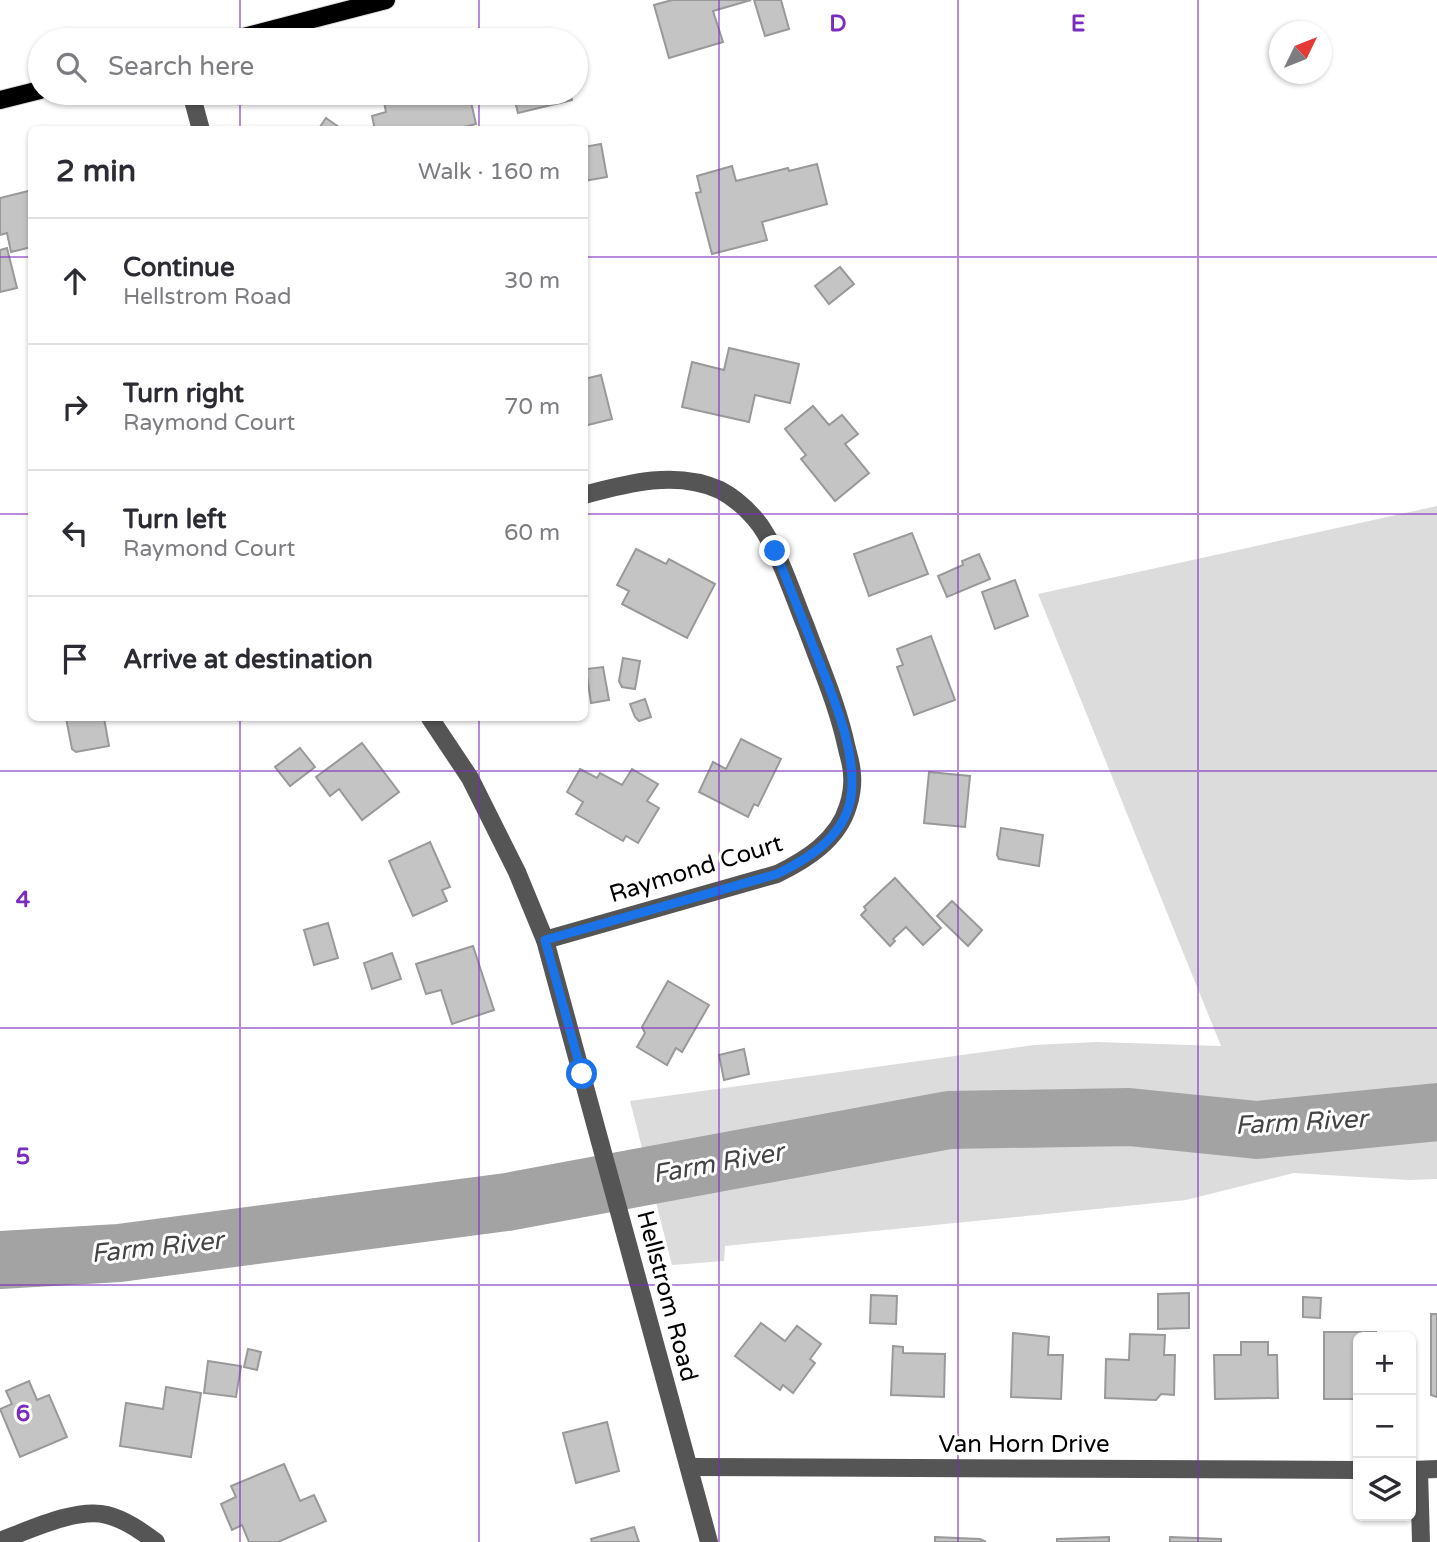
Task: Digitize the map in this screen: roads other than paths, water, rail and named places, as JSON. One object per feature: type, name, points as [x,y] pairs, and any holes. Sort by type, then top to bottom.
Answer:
[{"type":"main road","points":[[278,28],[386,0]]},
{"type":"main road","points":[[0,100],[28,93]]},
{"type":"street","points":[[194,105],[200,126]]},
{"type":"street","name":"Raymond Court","points":[[545,940],[777,874],[802,862],[840,825],[849,806],[852,775],[839,712],[775,551],[758,523],[740,503],[721,491],[702,484],[671,479],[622,485],[588,494]]},
{"type":"street","name":"Hellstrom Road","points":[[432,721],[470,778],[517,872],[545,940],[709,1542]]},
{"type":"street","name":"Van Horn Drive","points":[[689,1467],[1353,1470]]},
{"type":"street","points":[[1421,1542],[1422,1470]]},
{"type":"street","points":[[0,1541],[78,1515],[105,1514],[132,1525],[156,1542]]},
{"type":"waterway","name":"Farm River","points":[[0,1260],[119,1253],[507,1202],[949,1120],[1129,1117],[1257,1130],[1437,1112]]}]
